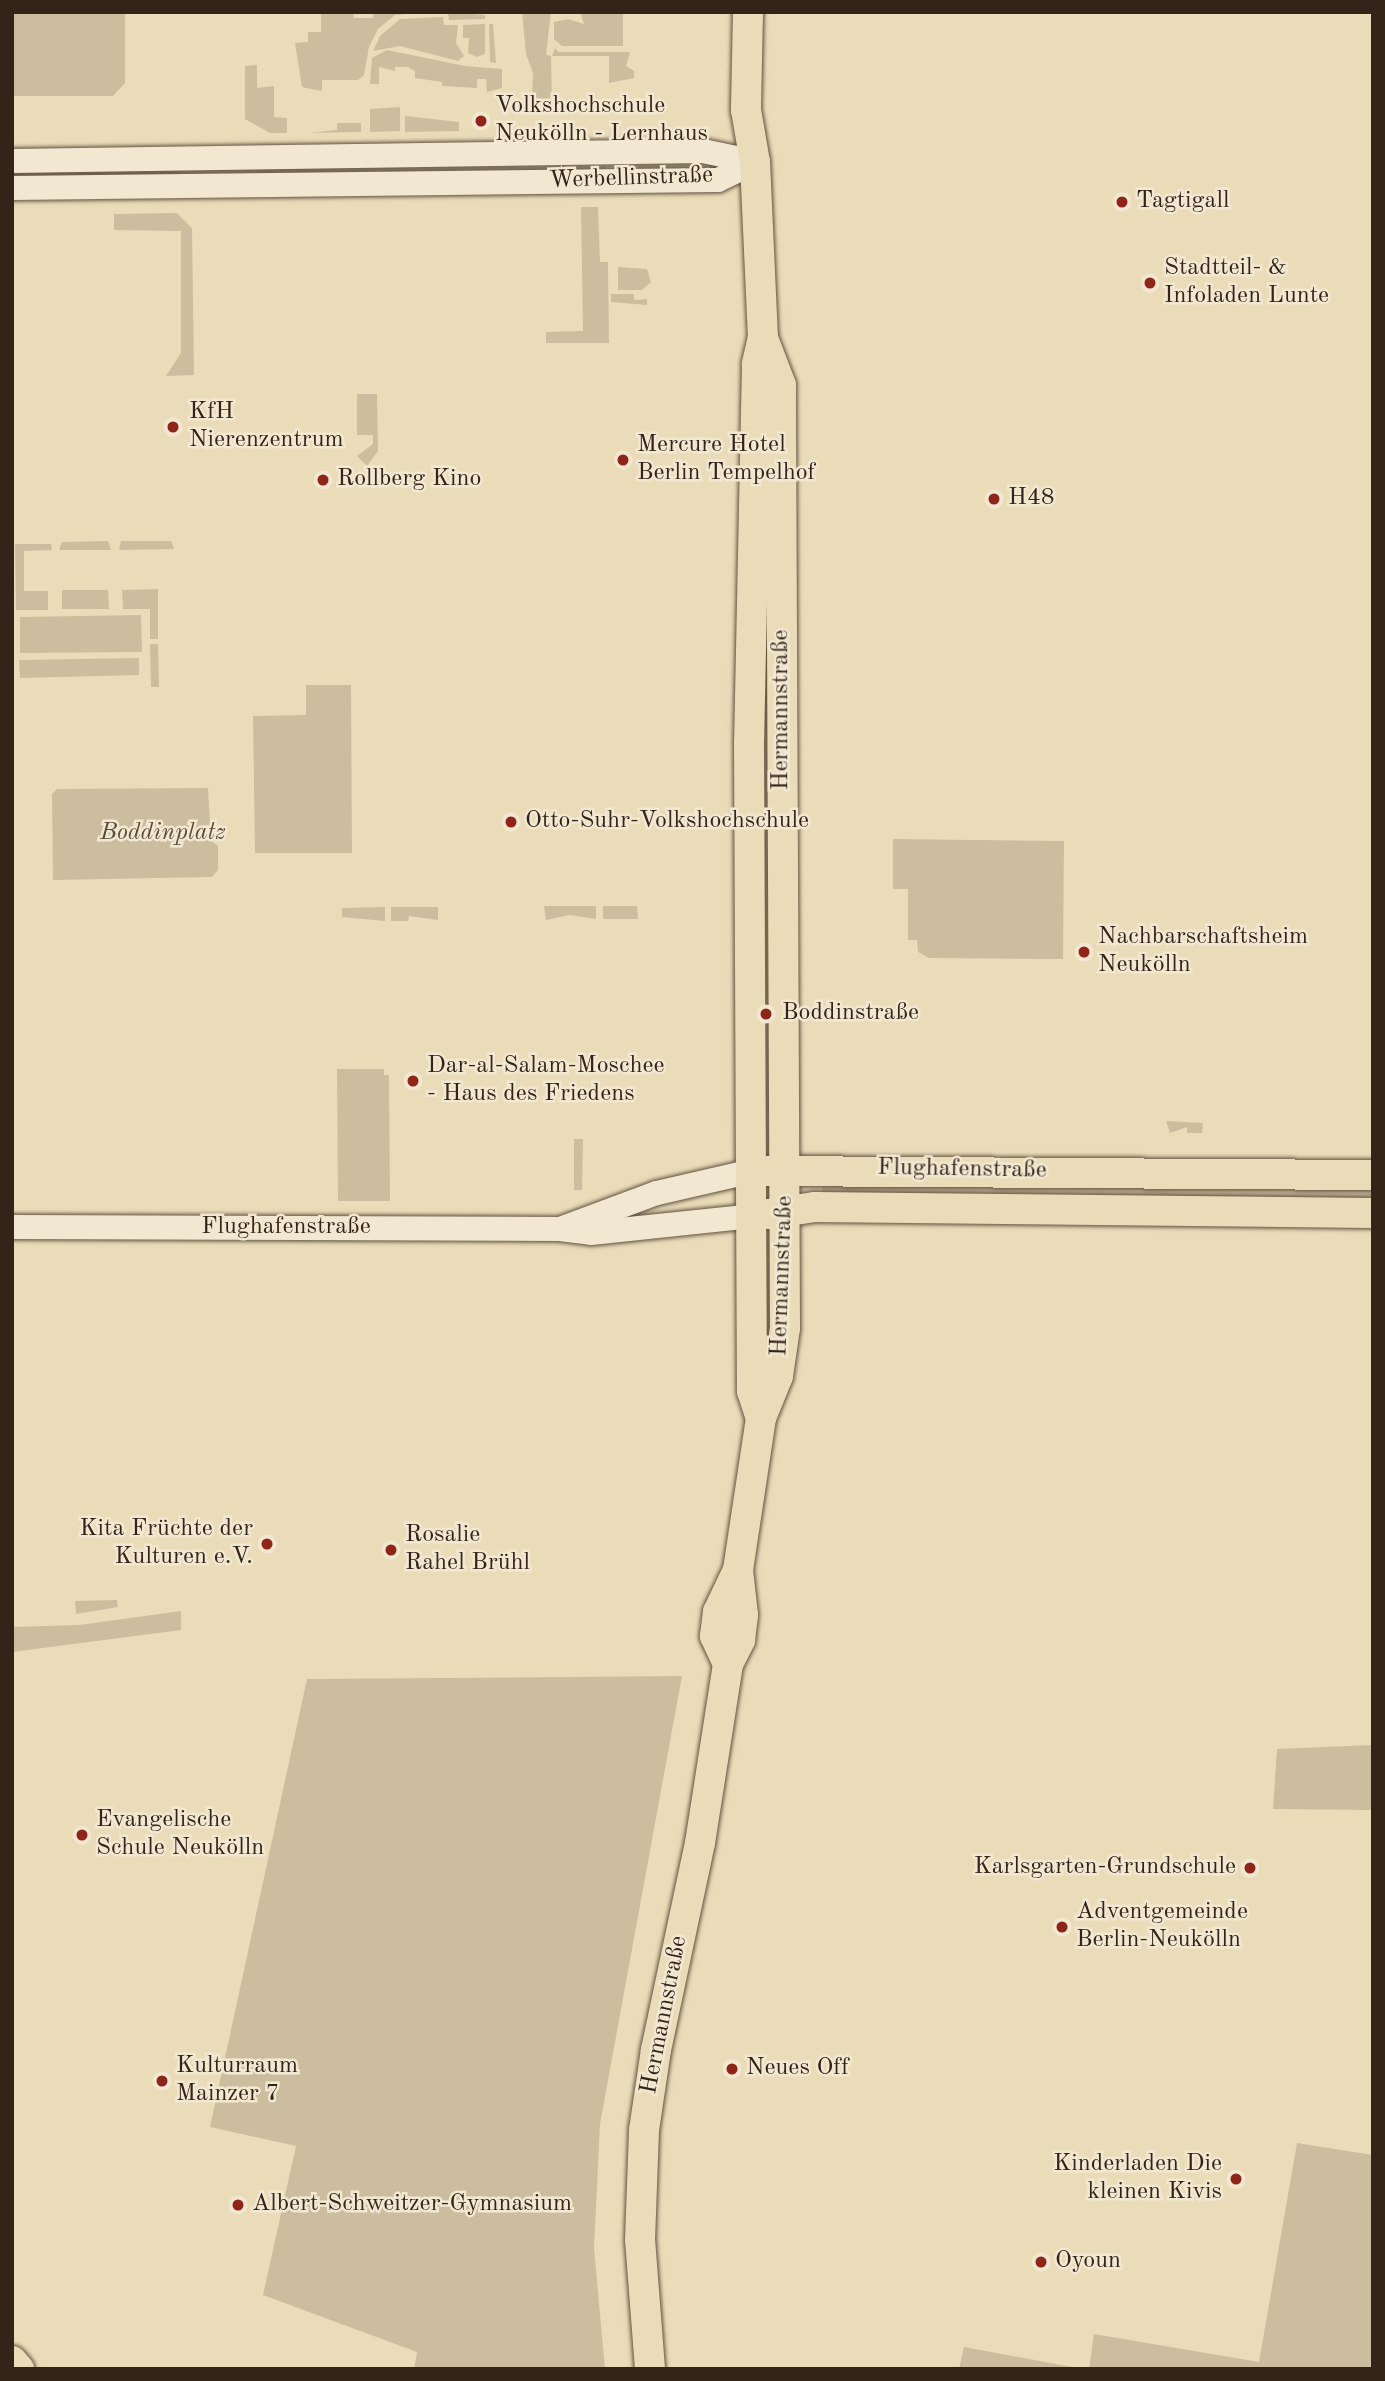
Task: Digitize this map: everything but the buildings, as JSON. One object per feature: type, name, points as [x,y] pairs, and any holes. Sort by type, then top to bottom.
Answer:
[{"type":"main road","name":"Hermannstraße","points":[[749,25],[744,69],[746,110],[755,162],[763,337],[757,364],[749,714],[751,1391],[761,1418]]},
{"type":"main road","name":"Hermannstraße","points":[[650,2369],[640,2240],[644,2130],[656,2050],[698,1852],[728,1664],[740,1640],[743,1615],[738,1570],[761,1418],[778,1376],[785,1328],[786,1169],[781,1014],[781,392],[763,337]]},
{"type":"main road","name":"Flughafenstraße","points":[[752,1171],[786,1169],[1373,1175]]},
{"type":"main road","name":"Flughafenstraße","points":[[752,1216],[822,1208],[1373,1213]]},
{"type":"main road","points":[[12,2361],[19,2369]]},
{"type":"street","name":"Werbellinstraße","points":[[12,161],[710,151],[755,162]]},
{"type":"street","points":[[618,153],[618,181]]},
{"type":"street","points":[[218,185],[221,158]]},
{"type":"street","name":"Werbellinstraße","points":[[12,188],[718,180],[755,162]]},
{"type":"street","name":"Flughafenstraße","points":[[560,1229],[657,1193],[752,1171]]},
{"type":"street","name":"Flughafenstraße","points":[[12,1227],[560,1229],[591,1233],[752,1216]]},
{"type":"green space","points":[[12,12],[125,12],[125,83],[113,96],[12,96]]},
{"type":"green space","points":[[321,12],[353,12],[354,18],[373,18],[373,13],[415,13],[395,15],[378,29],[369,47],[364,75],[358,80],[322,80],[322,91],[302,87],[295,43],[308,42],[308,32],[321,32]]},
{"type":"green space","points":[[448,12],[485,15],[485,19],[449,20]]},
{"type":"green space","points":[[522,12],[551,12],[546,55],[551,56],[552,103],[532,99],[533,73],[526,54]]},
{"type":"green space","points":[[580,12],[623,12],[623,46],[562,46],[554,39],[554,22],[568,19],[584,24]]},
{"type":"green space","points":[[443,17],[444,25],[458,25],[456,43],[464,56],[458,61],[400,46],[373,51],[380,36],[400,19]]},
{"type":"green space","points":[[485,24],[485,54],[477,57],[468,53],[469,38],[463,38],[463,25]]},
{"type":"green space","points":[[489,24],[493,24],[496,63],[490,62]]},
{"type":"green space","points":[[555,48],[559,52],[630,52],[626,66],[634,71],[634,78],[609,83],[609,56],[552,56]]},
{"type":"green space","points":[[387,50],[465,66],[502,69],[502,88],[487,92],[486,79],[477,79],[477,88],[442,86],[442,82],[415,78],[415,71],[408,67],[395,67],[395,71],[379,67],[379,84],[370,84],[372,58]]},
{"type":"green space","points":[[257,65],[257,88],[274,86],[274,117],[287,118],[287,133],[270,133],[245,119],[245,66]]},
{"type":"green space","points":[[400,107],[400,131],[370,132],[370,109]]},
{"type":"green space","points":[[405,116],[459,122],[459,131],[405,132]]},
{"type":"green space","points":[[337,123],[361,123],[361,132],[308,133],[337,130]]},
{"type":"green space","points":[[701,164],[701,170],[638,171],[638,165]]},
{"type":"green space","points":[[606,166],[606,171],[256,175],[256,169]]},
{"type":"green space","points":[[180,170],[181,176],[12,177],[12,172]]},
{"type":"green space","points":[[581,207],[598,207],[600,262],[608,262],[609,343],[546,343],[546,332],[583,331]]},
{"type":"green space","points":[[177,213],[192,228],[194,375],[166,376],[181,353],[181,231],[114,230],[114,214]]},
{"type":"green space","points":[[618,267],[647,269],[651,282],[642,290],[618,290]]},
{"type":"green space","points":[[611,294],[634,294],[634,300],[647,299],[647,305],[611,302]]},
{"type":"green space","points":[[357,394],[377,394],[378,451],[367,466],[357,456],[373,444],[373,435],[357,435]]},
{"type":"green space","points":[[108,541],[111,550],[59,550],[62,542]]},
{"type":"green space","points":[[121,541],[171,541],[174,549],[119,550]]},
{"type":"green space","points":[[15,544],[51,544],[52,550],[24,551],[24,591],[48,591],[48,610],[16,610]]},
{"type":"green space","points":[[158,589],[158,639],[150,639],[150,609],[123,609],[122,590]]},
{"type":"green space","points":[[62,590],[108,590],[109,609],[62,609]]},
{"type":"green space","points":[[141,615],[142,652],[20,653],[20,617]]},
{"type":"green space","points":[[150,644],[158,644],[159,687],[151,687]]},
{"type":"green space","points":[[139,658],[139,675],[20,678],[19,660]]},
{"type":"green space","points":[[306,685],[351,685],[352,853],[255,853],[253,716],[306,715]]},
{"type":"green space","name":"Boddinplatz","points":[[208,788],[211,841],[218,846],[218,870],[212,877],[53,880],[52,794],[57,789]]},
{"type":"green space","points":[[893,839],[1064,841],[1063,959],[929,958],[918,952],[917,940],[908,940],[908,889],[893,889]]},
{"type":"green space","points":[[544,906],[596,906],[596,919],[570,915],[546,920]]},
{"type":"green space","points":[[603,906],[637,906],[638,919],[603,919]]},
{"type":"green space","points":[[385,907],[385,921],[342,917],[342,908]]},
{"type":"green space","points":[[391,907],[438,907],[438,920],[409,916],[408,921],[391,921]]},
{"type":"green space","points":[[337,1069],[384,1069],[384,1075],[389,1075],[390,1201],[338,1201]]},
{"type":"green space","points":[[1166,1121],[1203,1123],[1202,1133],[1187,1133],[1187,1127],[1170,1133]]},
{"type":"green space","points":[[574,1139],[583,1139],[582,1190],[574,1190]]},
{"type":"green space","points":[[822,1184],[1373,1190],[1373,1204],[822,1198]]},
{"type":"green space","points":[[117,1600],[118,1607],[76,1614],[75,1601]]},
{"type":"green space","points":[[181,1611],[181,1630],[12,1652],[12,1627],[79,1625]]},
{"type":"green space","points":[[682,1676],[600,2124],[594,2248],[605,2369],[414,2369],[417,2352],[263,2295],[296,2146],[210,2127],[307,1679]]},
{"type":"green space","points":[[1373,1745],[1373,1810],[1273,1809],[1277,1749]]},
{"type":"green space","points":[[1297,2143],[1373,2155],[1373,2369],[1089,2369],[1094,2334],[1259,2362]]},
{"type":"green space","points":[[964,2347],[1083,2369],[959,2369]]},
{"type":"place","name":"Volkshochschule Neukölln - Lernhaus","points":[[481,121]]},
{"type":"place","name":"Tagtigall","points":[[1122,202]]},
{"type":"place","name":"Stadtteil- & Infoladen Lunte","points":[[1150,283]]},
{"type":"place","name":"KfH Nierenzentrum","points":[[173,427]]},
{"type":"place","name":"Mercure Hotel Berlin Tempelhof","points":[[623,460]]},
{"type":"place","name":"Rollberg Kino","points":[[323,480]]},
{"type":"place","name":"H48","points":[[994,499]]},
{"type":"place","name":"Otto-Suhr-Volkshochschule","points":[[511,822]]},
{"type":"place","name":"Nachbarschaftsheim Neukölln","points":[[1084,952]]},
{"type":"place","name":"Boddinstraße","points":[[766,1014]]},
{"type":"place","name":"Dar-al-Salam-Moschee - Haus des Friedens","points":[[413,1081]]},
{"type":"place","name":"Kita Früchte der Kulturen e.V.","points":[[267,1544]]},
{"type":"place","name":"Rosalie Rahel Brühl","points":[[391,1550]]},
{"type":"place","name":"Evangelische Schule Neukölln","points":[[82,1835]]},
{"type":"place","name":"Karlsgarten-Grundschule","points":[[1250,1868]]},
{"type":"place","name":"Adventgemeinde Berlin-Neukölln","points":[[1062,1927]]},
{"type":"place","name":"Neues Off","points":[[732,2069]]},
{"type":"place","name":"Kulturraum Mainzer 7","points":[[162,2081]]},
{"type":"place","name":"Kinderladen Die kleinen Kivis","points":[[1236,2179]]},
{"type":"place","name":"Albert-Schweitzer-Gymnasium","points":[[238,2205]]},
{"type":"place","name":"Oyoun","points":[[1041,2262]]}]
